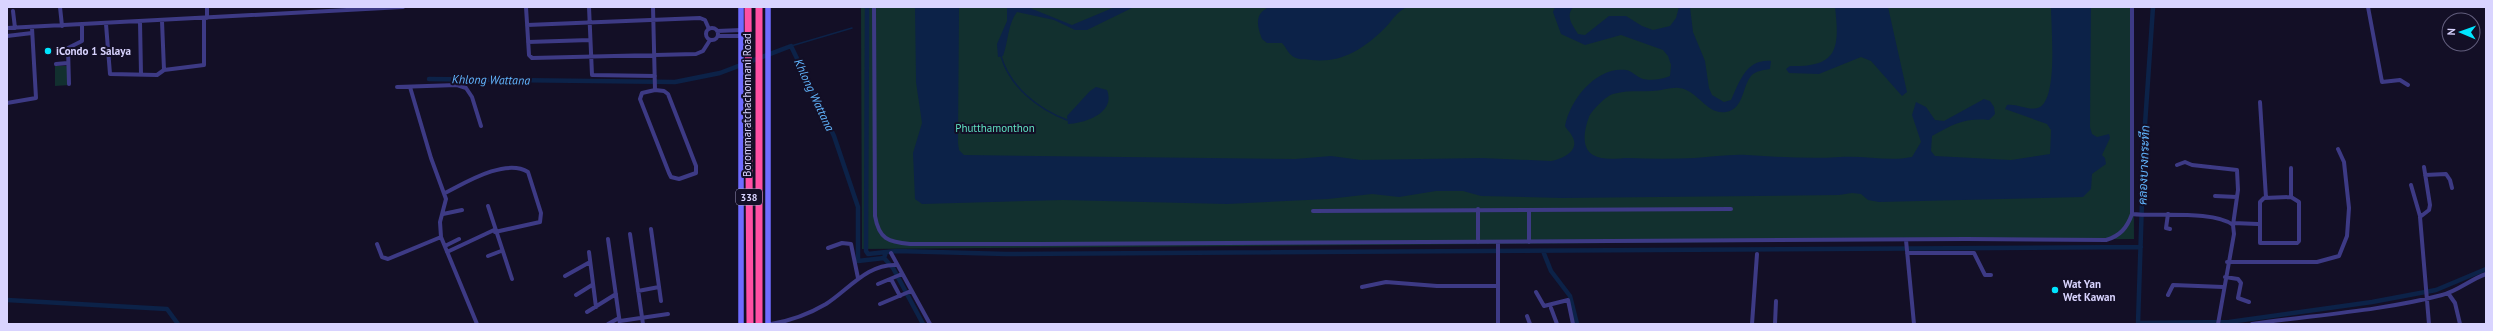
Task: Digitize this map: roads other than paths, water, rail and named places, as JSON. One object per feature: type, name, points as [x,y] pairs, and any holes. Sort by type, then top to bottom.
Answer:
[{"type":"highway","name":"Borommaratchachonnani Road","points":[[748,7],[750,324]]},
{"type":"highway","name":"Borommaratchachonnani Road","points":[[759,7],[759,324]]},
{"type":"main road","name":"338","points":[[740,7],[741,324]]},
{"type":"main road","name":"338","points":[[768,7],[767,63],[772,324]]},
{"type":"street","points":[[60,7],[62,26]]},
{"type":"street","points":[[106,24],[110,74],[157,75],[164,70],[204,65],[206,7]]},
{"type":"street","points":[[7,28],[32,28],[403,7]]},
{"type":"street","points":[[526,7],[529,55],[532,58],[699,54],[710,40],[714,40],[718,36],[741,33]]},
{"type":"street","points":[[589,7],[590,56],[594,76],[655,78]]},
{"type":"street","points":[[653,7],[655,88]]},
{"type":"street","points":[[874,7],[875,216],[879,232],[892,242],[964,244],[2106,240],[2113,238],[2125,229],[2132,214],[2132,7]]},
{"type":"street","points":[[2368,7],[2382,82],[2400,80],[2408,85]]},
{"type":"street","points":[[14,11],[16,28]]},
{"type":"street","points":[[527,25],[703,19],[709,29],[741,33]]},
{"type":"street","points":[[162,21],[164,70]]},
{"type":"street","points":[[140,22],[141,74]]},
{"type":"street","points":[[70,84],[68,63],[69,46],[82,39],[82,25]]},
{"type":"street","points":[[7,103],[36,98],[32,28]]},
{"type":"street","points":[[709,29],[706,36],[710,40]]},
{"type":"street","points":[[717,31],[718,36]]},
{"type":"street","points":[[7,36],[32,34]]},
{"type":"street","points":[[528,42],[590,40]]},
{"type":"street","points":[[56,64],[68,63]]},
{"type":"street","points":[[397,87],[457,85],[466,88],[472,97],[481,126]]},
{"type":"street","points":[[410,87],[431,158],[445,193],[446,204],[439,226],[441,237],[477,324]]},
{"type":"street","points":[[655,88],[668,94],[696,166],[696,173],[679,179],[671,177],[669,173],[640,99],[642,93],[655,88]]},
{"type":"street","points":[[2260,102],[2266,198]]},
{"type":"street","points":[[2227,262],[2316,262],[2339,256],[2347,236],[2349,208],[2344,162],[2338,149]]},
{"type":"street","points":[[2177,164],[2185,162],[2192,165],[2233,168],[2239,174],[2233,224],[2234,234],[2224,276],[2218,324]]},
{"type":"street","points":[[2420,216],[2430,208],[2424,167]]},
{"type":"street","points":[[2291,168],[2291,197]]},
{"type":"street","points":[[445,193],[497,170],[518,169],[528,172],[540,213],[540,222],[494,231],[447,252]]},
{"type":"street","points":[[2425,175],[2446,174],[2450,180],[2452,188]]},
{"type":"street","points":[[2411,185],[2420,216],[2429,324]]},
{"type":"street","points":[[2215,196],[2237,197]]},
{"type":"street","points":[[2291,197],[2297,199],[2299,202],[2301,236],[2297,243],[2260,243],[2258,224],[2260,202],[2266,198],[2291,197]]},
{"type":"street","points":[[488,206],[494,231],[512,279]]},
{"type":"street","points":[[1312,211],[1731,209]]},
{"type":"street","points":[[443,214],[462,210]]},
{"type":"street","points":[[1478,210],[1478,242]]},
{"type":"street","points":[[1529,210],[1529,242]]},
{"type":"street","points":[[2132,214],[2145,216],[2168,214],[2214,219],[2233,224],[2258,224]]},
{"type":"street","points":[[2168,214],[2166,228],[2170,229]]},
{"type":"street","points":[[651,229],[661,301]]},
{"type":"street","points":[[630,234],[643,324]]},
{"type":"street","points":[[377,244],[382,257],[388,258],[441,237]]},
{"type":"street","points":[[445,246],[459,239]]},
{"type":"street","points":[[608,239],[620,321]]},
{"type":"street","points":[[1906,241],[1914,324]]},
{"type":"street","points":[[1498,242],[1498,324]]},
{"type":"street","points":[[828,248],[842,243],[851,244],[858,278]]},
{"type":"street","points":[[488,256],[501,251]]},
{"type":"street","points":[[1907,251],[1974,253],[1985,275],[1991,275]]},
{"type":"street","points":[[588,252],[596,307]]},
{"type":"street","points":[[891,253],[910,292],[930,324]]},
{"type":"street","points":[[1752,324],[1757,254]]},
{"type":"street","points":[[565,276],[590,262]]},
{"type":"street","points":[[772,324],[814,310],[832,299],[838,292],[851,286],[858,278],[885,265],[896,264]]},
{"type":"street","points":[[878,284],[901,274]]},
{"type":"street","points":[[2252,324],[2386,306],[2427,294],[2448,293],[2486,274]]},
{"type":"street","points":[[2224,276],[2235,277],[2240,281],[2238,298],[2248,302]]},
{"type":"street","points":[[892,278],[901,296]]},
{"type":"street","points":[[1362,287],[1386,282],[1437,286],[1498,286]]},
{"type":"street","points":[[576,295],[592,285]]},
{"type":"street","points":[[2168,295],[2173,285],[2223,287]]},
{"type":"street","points":[[638,291],[659,287]]},
{"type":"street","points":[[880,304],[910,292]]},
{"type":"street","points":[[1536,292],[1544,306],[1568,300],[1572,324]]},
{"type":"street","points":[[2448,293],[2455,303],[2460,324]]},
{"type":"street","points":[[587,312],[616,294]]},
{"type":"street","points":[[1775,324],[1776,301]]},
{"type":"street","points":[[1551,308],[1557,324]]},
{"type":"street","points":[[608,324],[642,317],[668,314]]},
{"type":"street","points":[[1527,316],[1530,324]]},
{"type":"water","points":[[915,7],[959,7],[958,143],[959,150],[964,155],[1295,159],[1331,156],[1361,160],[1482,158],[1555,160],[1565,156],[1574,146],[1574,141],[1565,126],[1573,105],[1586,86],[1605,73],[1615,70],[1626,70],[1643,79],[1660,79],[1670,76],[1671,65],[1668,56],[1663,50],[1621,35],[1585,45],[1561,34],[1553,12],[1555,7],[1573,7],[1570,14],[1572,24],[1578,34],[1585,35],[1609,16],[1626,16],[1642,26],[1653,30],[1670,26],[1676,18],[1679,7],[1690,7],[1693,32],[1705,61],[1709,88],[1712,95],[1724,102],[1731,100],[1741,79],[1750,67],[1762,61],[1771,61],[1770,69],[1762,70],[1751,76],[1736,107],[1726,112],[1713,110],[1692,93],[1679,88],[1655,91],[1623,92],[1610,95],[1593,111],[1587,121],[1585,132],[1586,147],[1589,152],[1601,158],[1678,159],[1728,155],[1894,159],[1912,157],[1921,142],[1912,115],[1916,102],[1926,107],[1935,120],[1944,121],[1984,99],[1990,101],[1994,107],[1995,114],[1989,120],[1966,121],[1947,128],[1932,136],[1931,151],[1935,156],[2011,160],[2050,154],[2051,130],[2047,124],[2005,109],[2007,105],[2015,105],[2032,109],[2040,107],[2046,100],[2049,90],[2052,60],[2051,7],[2091,7],[2090,127],[2092,134],[2097,137],[2109,134],[2110,138],[2102,155],[2105,158],[2106,164],[2092,174],[2091,189],[2083,197],[1879,202],[1868,200],[1861,194],[1852,193],[1839,195],[1562,198],[1481,196],[1463,191],[1436,191],[1399,197],[1372,194],[1328,199],[1227,204],[1063,200],[922,204],[915,199],[913,153],[922,123],[916,82]]},
{"type":"water","points":[[1007,7],[1030,8],[1072,25],[1115,7],[1134,7],[1087,30],[1075,30],[1054,20],[1017,12],[1008,33],[1003,56],[998,57],[997,44],[1007,21]]},
{"type":"water","points":[[1269,7],[1408,7],[1400,11],[1382,31],[1358,50],[1332,60],[1311,60],[1293,57],[1282,43],[1267,43],[1262,39],[1258,21],[1261,13]]},
{"type":"water","points":[[1835,7],[1888,7],[1907,92],[1902,96],[1871,61],[1861,57],[1819,74],[1789,73],[1786,69],[1790,66],[1806,66],[1818,63],[1826,59],[1832,53],[1837,34]]},
{"type":"water","points":[[1096,87],[1107,90],[1109,98],[1103,111],[1083,122],[1068,124],[1067,116],[1090,91]]},
{"type":"waterway","points":[[867,7],[866,251],[868,254],[886,252]]},
{"type":"waterway","name":"คลองบางกระทึก","points":[[2138,324],[2144,139],[2153,7]]},
{"type":"waterway","points":[[791,46],[852,28]]},
{"type":"waterway","name":"Khlong Wattana","points":[[429,79],[675,82],[720,73],[791,46],[834,136],[858,207],[858,261],[884,258],[893,268],[923,324]]},
{"type":"waterway","points":[[1001,56],[1011,78],[1026,96],[1046,110],[1067,120]]},
{"type":"waterway","points":[[884,258],[886,252],[897,251],[1006,254],[2141,247]]},
{"type":"waterway","points":[[1543,251],[1551,271],[1570,296],[1577,324]]},
{"type":"waterway","points":[[2138,323],[2229,322],[2372,302],[2436,290],[2486,269]]},
{"type":"waterway","points":[[7,300],[167,309],[178,324]]},
{"type":"place","name":"iCondo 1 Salaya","points":[[48,51]]},
{"type":"place","name":"Wat Yan Wet Kawan","points":[[2055,290]]},
{"type":"park label","name":"Phutthamonthon","points":[[995,128]]}]
